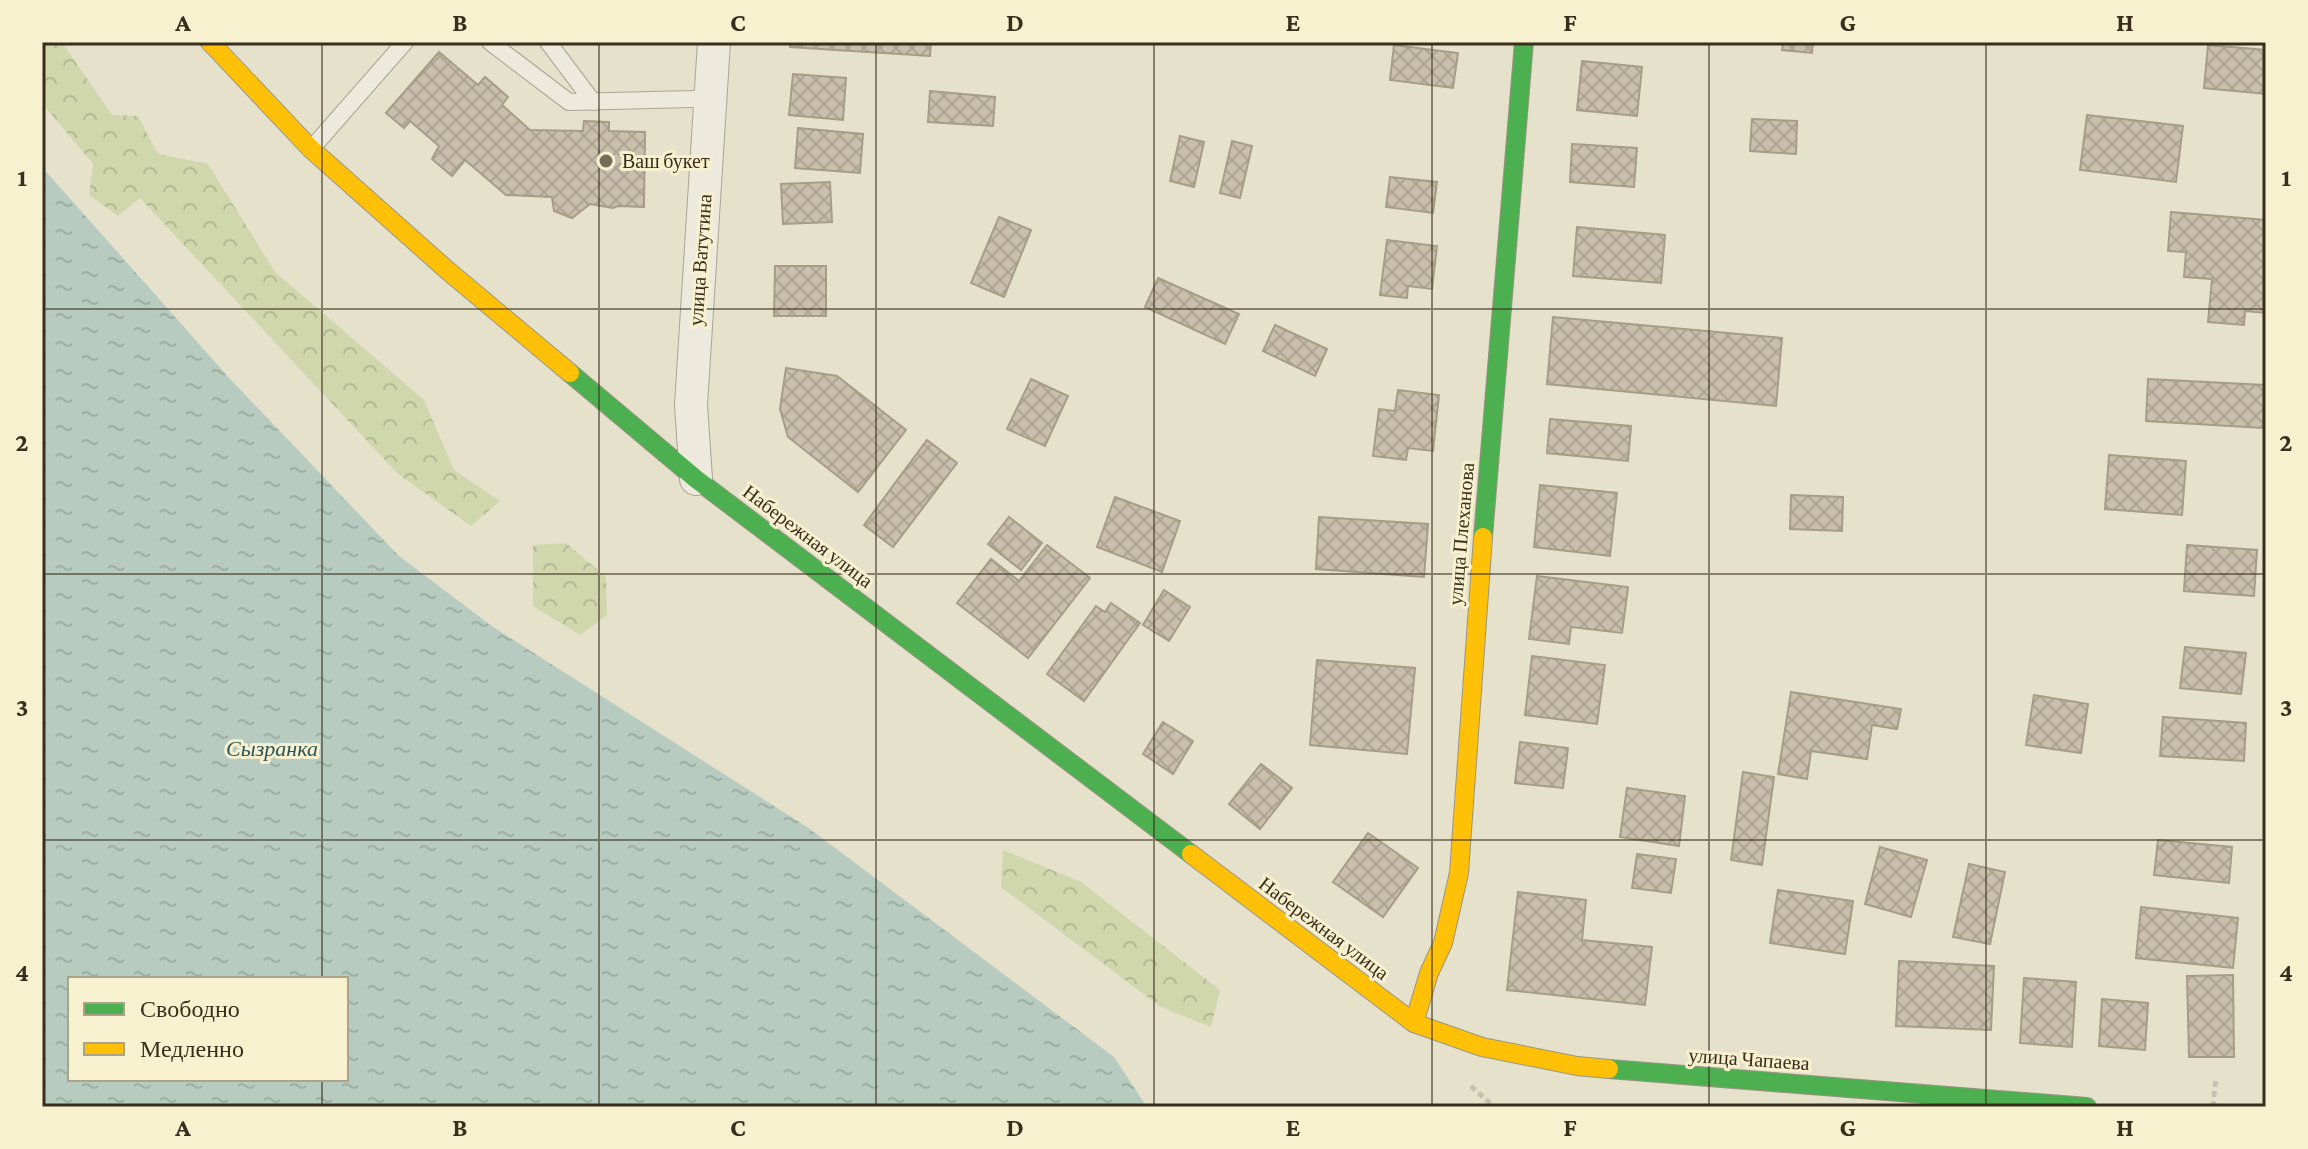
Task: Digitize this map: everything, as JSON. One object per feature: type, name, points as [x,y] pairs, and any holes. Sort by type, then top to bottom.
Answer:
[{"type":"main road","name":"Набережная улица","points":[[210,42],[311,149],[447,270],[696,479],[1414,1023]]},
{"type":"main road","name":"улица Плеханова","points":[[1414,1023],[1429,973],[1443,943],[1459,873],[1472,671],[1524,42]]},
{"type":"main road","name":"улица Чапаева","points":[[1414,1023],[1482,1047],[1577,1066],[2087,1107]]},
{"type":"street","name":"улица Ватутина","points":[[696,479],[691,405],[714,42]]},
{"type":"lane","points":[[311,149],[405,42]]},
{"type":"lane","points":[[490,42],[569,102],[711,97]]},
{"type":"lane","points":[[548,42],[593,102]]},
{"type":"path","points":[[2213,1107],[2216,1078]]},
{"type":"green space","points":[[42,42],[63,44],[112,115],[138,116],[158,154],[208,164],[275,272],[424,400],[454,470],[500,501],[471,526],[397,473],[140,198],[118,216],[89,195],[93,164],[42,103]]},
{"type":"green space","points":[[566,543],[606,577],[607,615],[580,635],[533,606],[533,545]]},
{"type":"green space","points":[[1003,850],[1081,882],[1220,990],[1211,1027],[1161,1007],[1001,887]]},
{"type":"water","name":"Сызранка","points":[[42,167],[231,380],[399,556],[493,627],[807,827],[1114,1057],[1147,1107],[42,1107]]},
{"type":"building","points":[[790,42],[931,42],[930,56],[790,47]]},
{"type":"building","points":[[1783,42],[1813,42],[1812,53],[1782,50]]},
{"type":"building","points":[[1394,45],[1458,53],[1453,88],[1390,80]]},
{"type":"building","points":[[2208,45],[2266,50],[2266,94],[2204,88]]},
{"type":"building","points":[[439,52],[478,85],[485,77],[508,97],[502,105],[530,130],[583,131],[584,121],[609,122],[609,131],[645,132],[644,207],[613,208],[590,204],[572,218],[554,211],[552,197],[506,195],[465,160],[452,176],[432,159],[439,146],[410,121],[404,128],[386,113]]},
{"type":"building","points":[[1582,61],[1642,67],[1637,116],[1577,110]]},
{"type":"building","points":[[793,74],[846,78],[843,120],[789,115]]},
{"type":"building","points":[[930,91],[995,97],[993,126],[928,122]]},
{"type":"building","points":[[2087,115],[2183,126],[2176,182],[2080,170]]},
{"type":"building","points":[[1752,119],[1797,121],[1796,154],[1750,151]]},
{"type":"building","points":[[798,128],[863,134],[860,173],[795,168]]},
{"type":"building","points":[[1180,136],[1204,142],[1194,187],[1170,181]]},
{"type":"building","points":[[1232,141],[1252,146],[1240,198],[1220,193]]},
{"type":"building","points":[[1572,144],[1637,148],[1634,187],[1570,182]]},
{"type":"building","points":[[1390,177],[1437,182],[1433,213],[1386,207]]},
{"type":"building","points":[[830,182],[832,222],[783,224],[781,184]]},
{"type":"building","points":[[2171,212],[2266,220],[2266,313],[2245,311],[2244,325],[2208,322],[2212,279],[2184,277],[2186,252],[2168,251]]},
{"type":"building","points":[[999,217],[1031,230],[1004,297],[971,283]]},
{"type":"building","points":[[1577,227],[1665,235],[1661,283],[1573,276]]},
{"type":"building","points":[[1387,240],[1437,246],[1432,289],[1408,286],[1407,298],[1380,295]]},
{"type":"building","points":[[775,266],[826,266],[826,316],[774,316]]},
{"type":"building","points":[[1158,278],[1239,314],[1225,344],[1145,307]]},
{"type":"building","points":[[1553,317],[1782,338],[1776,406],[1547,384]]},
{"type":"building","points":[[1275,325],[1327,349],[1315,376],[1263,351]]},
{"type":"building","points":[[786,368],[837,376],[906,430],[858,492],[788,437],[780,409]]},
{"type":"building","points":[[1031,379],[1068,396],[1045,446],[1007,429]]},
{"type":"building","points":[[2148,379],[2265,385],[2263,428],[2146,421]]},
{"type":"building","points":[[1398,390],[1439,395],[1433,451],[1408,448],[1406,460],[1373,456],[1379,409],[1395,411]]},
{"type":"building","points":[[1550,419],[1631,426],[1628,461],[1547,453]]},
{"type":"building","points":[[927,440],[957,463],[893,547],[864,525]]},
{"type":"building","points":[[2109,455],[2186,461],[2182,515],[2105,509]]},
{"type":"building","points":[[1540,485],[1617,493],[1610,556],[1534,547]]},
{"type":"building","points":[[1791,495],[1843,497],[1842,531],[1790,529]]},
{"type":"building","points":[[1115,497],[1180,521],[1162,572],[1097,547]]},
{"type":"building","points":[[1009,517],[1042,543],[1021,570],[988,544]]},
{"type":"building","points":[[1319,517],[1428,524],[1424,577],[1316,569]]},
{"type":"building","points":[[1047,545],[1090,578],[1028,658],[957,603],[991,559],[1019,581]]},
{"type":"building","points":[[2187,545],[2257,550],[2254,596],[2184,591]]},
{"type":"building","points":[[1537,576],[1628,587],[1622,633],[1571,627],[1569,644],[1529,639]]},
{"type":"building","points":[[1164,590],[1190,607],[1169,641],[1143,625]]},
{"type":"building","points":[[1111,603],[1140,623],[1084,701],[1047,674],[1096,606],[1105,612]]},
{"type":"building","points":[[2185,647],[2246,653],[2241,694],[2180,688]]},
{"type":"building","points":[[1532,656],[1605,665],[1597,724],[1525,715]]},
{"type":"building","points":[[1317,660],[1415,668],[1407,754],[1310,745]]},
{"type":"building","points":[[1791,692],[1901,709],[1897,729],[1872,725],[1867,759],[1811,751],[1807,779],[1778,774]]},
{"type":"building","points":[[2034,695],[2088,704],[2081,753],[2026,745]]},
{"type":"building","points":[[2163,717],[2246,723],[2244,761],[2160,756]]},
{"type":"building","points":[[1163,722],[1193,741],[1173,774],[1143,754]]},
{"type":"building","points":[[1520,742],[1568,748],[1563,788],[1515,783]]},
{"type":"building","points":[[1261,764],[1292,788],[1260,829],[1229,804]]},
{"type":"building","points":[[1743,772],[1774,777],[1762,865],[1731,860]]},
{"type":"building","points":[[1627,788],[1685,796],[1679,846],[1620,837]]},
{"type":"building","points":[[1368,833],[1418,868],[1383,917],[1333,882]]},
{"type":"building","points":[[2158,840],[2232,847],[2229,883],[2154,875]]},
{"type":"building","points":[[1880,847],[1927,860],[1911,917],[1865,904]]},
{"type":"building","points":[[1637,854],[1676,859],[1671,893],[1632,888]]},
{"type":"building","points":[[1969,864],[2005,872],[1990,944],[1953,937]]},
{"type":"building","points":[[1778,890],[1853,901],[1845,954],[1770,943]]},
{"type":"building","points":[[1518,892],[1586,900],[1582,940],[1652,947],[1645,1005],[1507,990]]},
{"type":"building","points":[[2141,907],[2238,918],[2233,968],[2136,958]]},
{"type":"building","points":[[1899,961],[1994,966],[1991,1030],[1896,1026]]},
{"type":"building","points":[[2233,975],[2234,1057],[2189,1057],[2187,976]]},
{"type":"building","points":[[2024,978],[2076,982],[2072,1047],[2020,1043]]},
{"type":"building","points":[[2102,999],[2148,1003],[2145,1050],[2099,1046]]},
{"type":"traffic: fast","points":[[1483,537],[1524,42]]},
{"type":"traffic: fast","points":[[570,373],[696,479],[1191,854]]},
{"type":"traffic: fast","points":[[1609,1069],[2087,1107]]},
{"type":"traffic: slow","points":[[210,42],[311,149],[447,270],[570,373]]},
{"type":"traffic: slow","points":[[1414,1023],[1429,973],[1443,943],[1459,873],[1483,537]]},
{"type":"traffic: slow","points":[[1191,854],[1414,1023],[1482,1047],[1577,1066],[1609,1069]]},
{"type":"place","name":"Ваш букет","points":[[606,161]]}]
